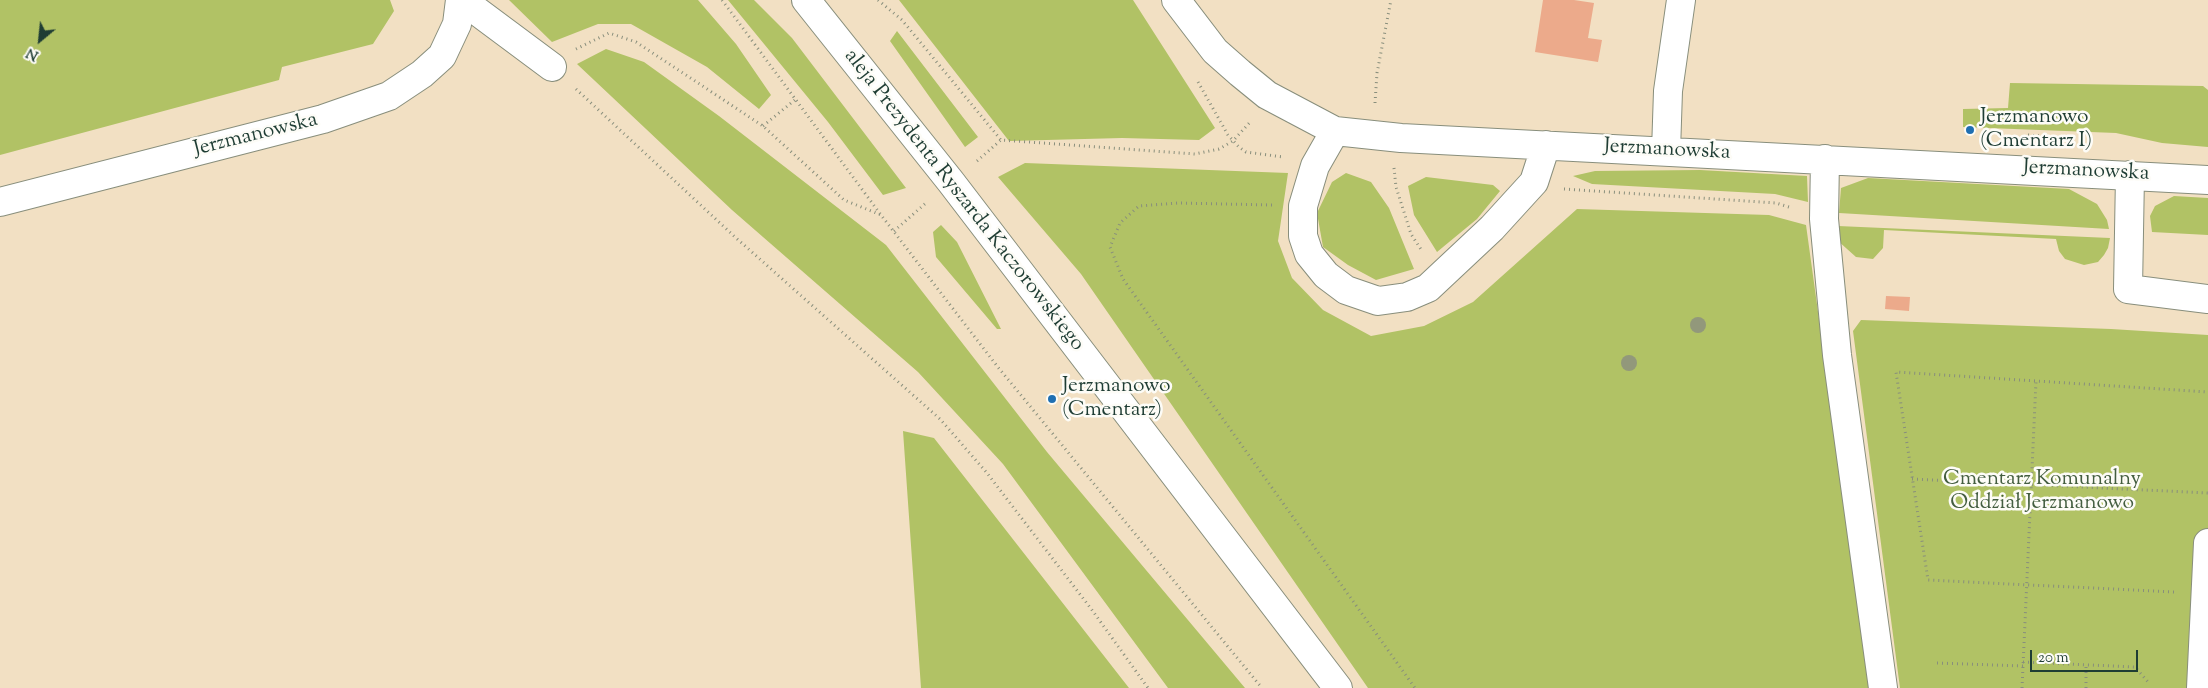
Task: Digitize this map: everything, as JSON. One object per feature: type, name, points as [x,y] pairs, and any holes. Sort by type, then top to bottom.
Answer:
[{"type":"street","points":[[461,0],[552,67]]},
{"type":"street","name":"Jerzmanowska","points":[[0,202],[322,119],[390,96],[422,74],[442,56],[457,24],[461,0]]},
{"type":"street","name":"aleja Prezydenta Ryszarda Kaczorowskiego","points":[[806,0],[951,182],[1338,688]]},
{"type":"street","name":"Jerzmanowska","points":[[1176,0],[1216,51],[1267,95],[1335,131],[1374,136],[2208,180]]},
{"type":"street","points":[[1666,151],[1668,91],[1681,0]]},
{"type":"street","points":[[1335,131],[1315,166],[1303,206],[1303,236],[1309,254],[1326,274],[1346,290],[1378,301],[1407,297],[1428,288],[1492,228],[1534,182],[1546,145]]},
{"type":"street","points":[[1825,159],[1824,219],[1837,355],[1883,688]]},
{"type":"street","points":[[2130,175],[2128,289],[2208,299]]},
{"type":"street","points":[[2201,688],[2208,543]]},
{"type":"path","points":[[722,0],[881,215],[997,366],[1262,688]]},
{"type":"path","points":[[878,0],[902,20],[1002,140],[1195,154],[1219,149],[1233,141],[1247,127],[1267,95]]},
{"type":"path","points":[[1374,136],[1377,74],[1391,0]]},
{"type":"path","points":[[881,215],[844,200],[763,126],[636,42],[609,33],[570,52],[552,67],[735,237],[940,419],[987,473],[1092,610],[1148,688]]},
{"type":"path","points":[[1197,80],[1233,141],[1246,152],[1288,157]]},
{"type":"path","points":[[763,126],[796,99]]},
{"type":"path","points":[[1393,163],[1396,186],[1410,234],[1426,258]]},
{"type":"path","points":[[1560,189],[1776,203],[1824,219]]},
{"type":"path","points":[[1303,206],[1178,203],[1139,206],[1120,223],[1110,247],[1123,279],[1415,688]]},
{"type":"path","points":[[2206,594],[1928,580],[1896,372],[2208,392]]},
{"type":"path","points":[[2022,688],[2033,485],[2036,382]]},
{"type":"path","points":[[1912,479],[2208,494]]},
{"type":"path","points":[[1937,662],[2135,667],[2149,683]]},
{"type":"path","points":[[2086,665],[2086,688]]},
{"type":"green space","points":[[0,0],[390,0],[394,11],[373,44],[282,67],[279,80],[0,155]]},
{"type":"green space","points":[[509,0],[698,0],[736,44],[771,95],[759,109],[707,67],[631,24],[598,24],[552,42]]},
{"type":"green space","points":[[728,0],[754,0],[792,38],[906,188],[883,195],[828,122]]},
{"type":"green space","points":[[899,0],[1133,0],[1215,128],[1199,140],[1122,138],[1009,141]]},
{"type":"green space","points":[[897,31],[978,137],[965,147],[890,41]]},
{"type":"green space","points":[[606,49],[644,62],[719,116],[886,245],[1047,452],[1245,688],[1168,688],[1003,464],[918,372],[732,210],[577,64]]},
{"type":"green space","points":[[2010,83],[2203,86],[2208,90],[2208,147],[2162,143],[2116,133],[1963,127],[1963,109],[2008,108]]},
{"type":"green space","points":[[1025,163],[1288,173],[1278,241],[1292,278],[1323,310],[1371,336],[1424,326],[1473,302],[1577,209],[1769,215],[1806,225],[1870,688],[1368,688],[1081,274],[998,177]]},
{"type":"green space","points":[[1700,170],[1807,176],[1808,202],[1775,194],[1592,184],[1573,176],[1595,171]]},
{"type":"green space","points":[[1346,173],[1371,182],[1389,208],[1414,269],[1376,280],[1348,265],[1323,247],[1317,213],[1332,182]]},
{"type":"green space","points":[[1426,177],[1493,185],[1500,191],[1477,219],[1437,252],[1414,215],[1408,186]]},
{"type":"green space","points":[[1868,178],[2069,189],[2097,204],[2107,220],[2109,229],[1839,213],[1841,188]]},
{"type":"green space","points":[[2174,196],[2208,198],[2208,235],[2152,232],[2150,216],[2155,206]]},
{"type":"green space","points":[[941,225],[957,242],[1001,329],[997,329],[936,257],[933,232]]},
{"type":"green space","points":[[1838,226],[2110,238],[2108,248],[2098,262],[2084,265],[2065,259],[2059,251],[2056,239],[1884,230],[1883,248],[1873,259],[1856,257],[1837,240]]},
{"type":"green space","name":"Cmentarz Komunalny Oddział Jerzmanowo","points":[[1861,320],[2111,329],[2208,335],[2208,688],[1900,688],[1853,331]]},
{"type":"green space","points":[[903,431],[934,438],[1129,688],[921,688]]},
{"type":"building","points":[[1543,0],[1574,0],[1594,3],[1588,38],[1602,40],[1598,62],[1535,52]]},
{"type":"building","points":[[1886,296],[1910,297],[1909,311],[1885,309]]},
{"type":"place","name":"Jerzmanowo (Cmentarz I)","points":[[1970,130]]},
{"type":"place","name":"Jerzmanowo (Cmentarz)","points":[[1052,399]]}]
